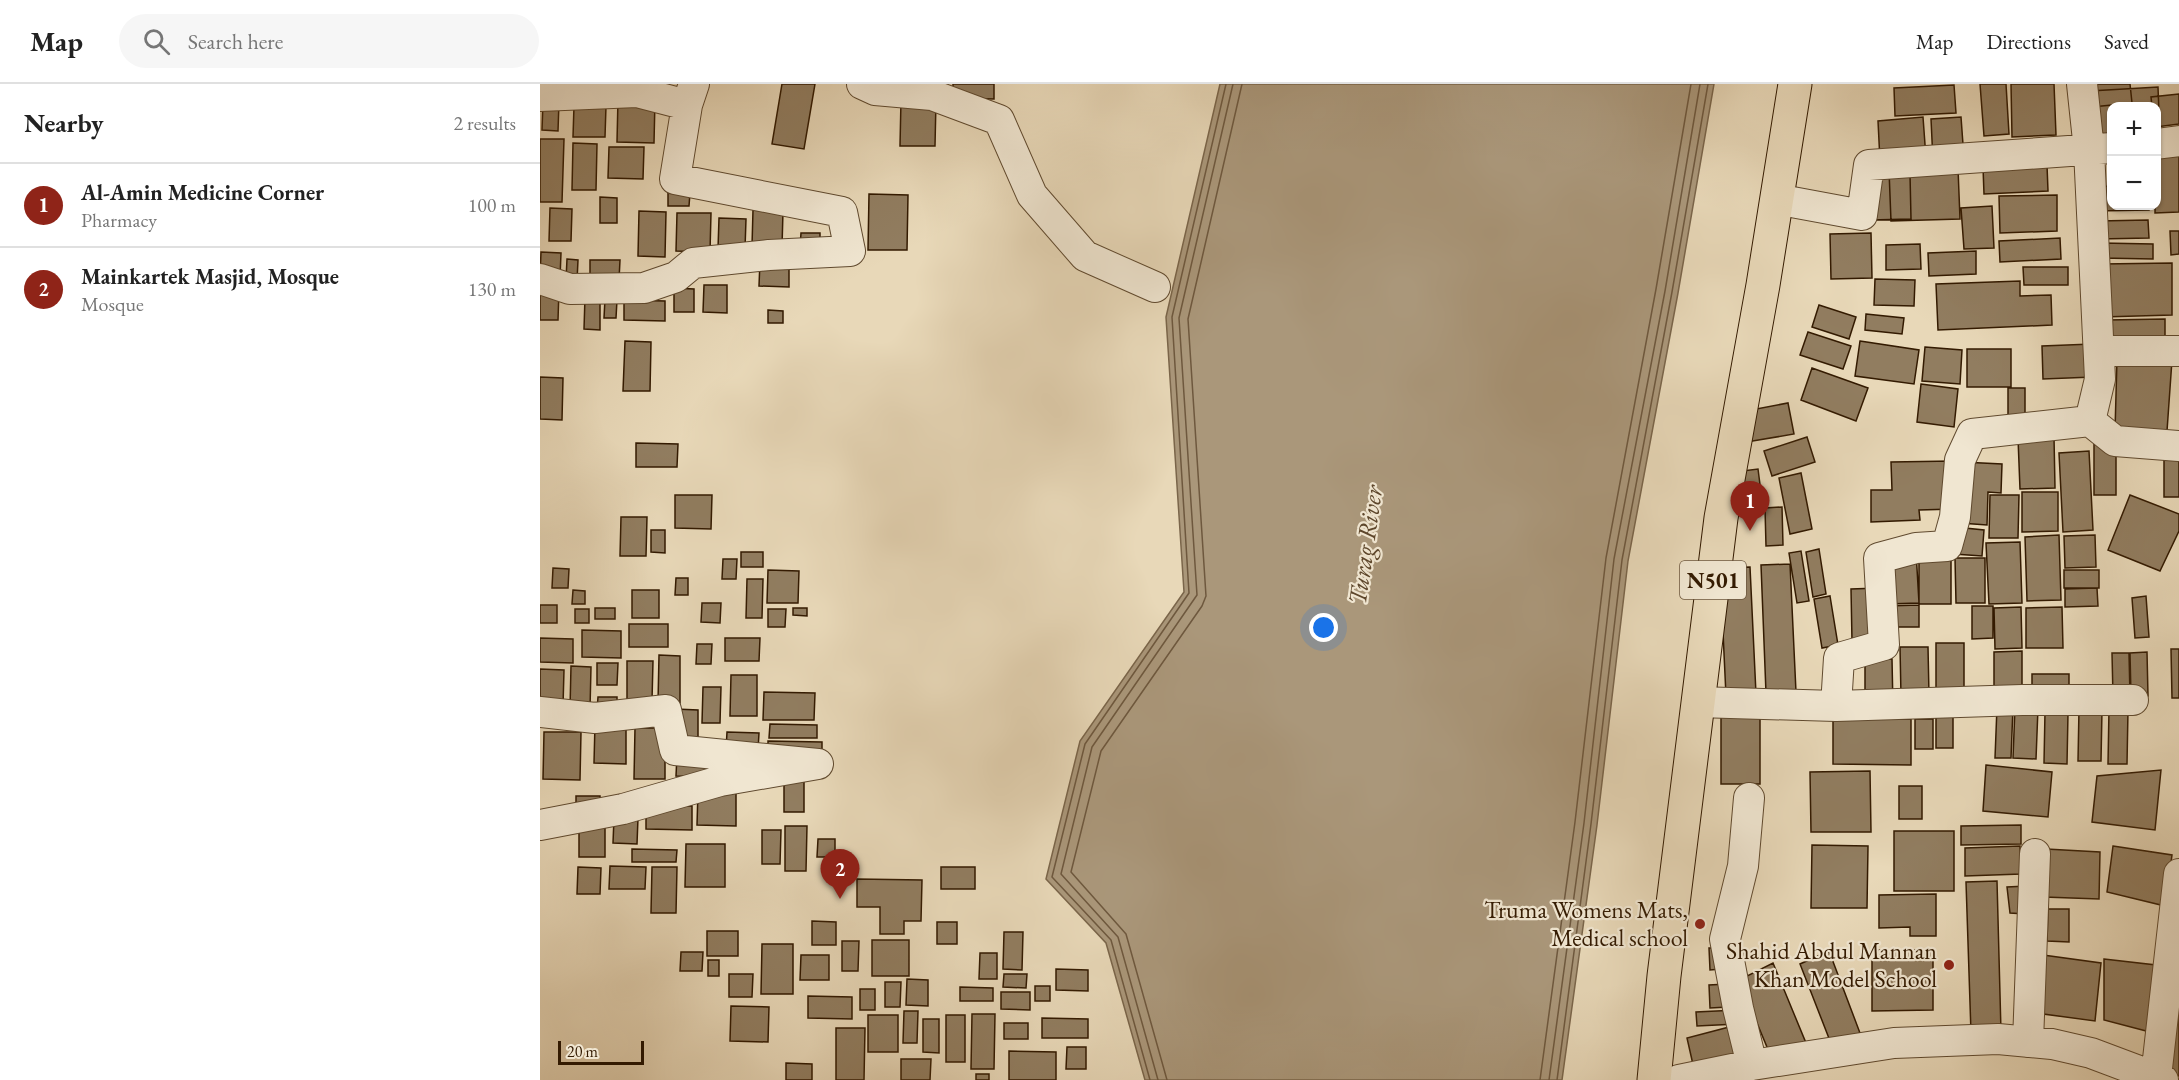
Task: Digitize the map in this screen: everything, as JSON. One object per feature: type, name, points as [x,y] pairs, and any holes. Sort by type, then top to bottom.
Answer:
[{"type":"highway","name":"N501","points":[[1654,1080],[1664,976],[1721,518],[1795,84]]},
{"type":"street","points":[[862,84],[875,90],[932,94],[999,120],[1032,195],[1085,256],[1155,287]]},
{"type":"street","points":[[2082,84],[2100,149],[2100,379],[2090,422]]},
{"type":"street","points":[[540,96],[637,92],[691,94],[675,179],[842,212],[850,251],[769,255],[693,263],[676,277],[644,288],[570,289],[540,279]]},
{"type":"street","points":[[2161,143],[2179,141]]},
{"type":"street","points":[[1776,199],[1862,215],[1869,165],[2100,149]]},
{"type":"street","points":[[2099,351],[2179,351]]},
{"type":"street","points":[[1836,706],[1839,658],[1884,645],[1879,558],[1916,548],[1947,546],[1955,517],[1960,460],[1972,434],[2090,422],[2115,441],[2179,446]]},
{"type":"street","points":[[1697,702],[1836,706],[2022,700],[2133,700]]},
{"type":"street","points":[[540,712],[595,718],[666,710],[675,750],[818,764],[720,781],[623,809],[540,825]]},
{"type":"street","points":[[1749,798],[1743,866],[1725,939],[1752,1065]]},
{"type":"street","points":[[2028,1042],[2035,854]]},
{"type":"street","points":[[1678,1080],[1752,1065],[1893,1043],[1998,1040],[2052,1044],[2091,1053],[2159,1079],[2179,874]]},
{"type":"water","name":"Turag River","points":[[1220,84],[1714,84],[1628,561],[1597,825],[1562,1080],[1145,1080],[1106,943],[1046,879],[1080,741],[1184,592],[1166,317]]},
{"type":"building","points":[[782,84],[815,84],[804,149],[772,144]]},
{"type":"building","points":[[953,84],[994,84],[994,99],[953,98]]},
{"type":"building","points":[[1980,84],[2006,84],[2009,134],[1984,136]]},
{"type":"building","points":[[2011,84],[2054,84],[2056,135],[2012,137]]},
{"type":"building","points":[[2089,84],[2130,84],[2132,102],[2107,102],[2107,106],[2092,107]]},
{"type":"building","points":[[1954,85],[1956,113],[1895,116],[1894,88]]},
{"type":"building","points":[[2158,87],[2159,102],[2107,102],[2107,142],[2093,143],[2090,91]]},
{"type":"building","points":[[2179,94],[2179,124],[2161,126],[2161,102],[2152,102],[2151,97]]},
{"type":"building","points":[[618,99],[655,100],[654,143],[617,142]]},
{"type":"building","points":[[901,100],[936,101],[935,146],[900,146]]},
{"type":"building","points":[[543,102],[559,102],[558,131],[542,130]]},
{"type":"building","points":[[574,106],[606,106],[605,137],[573,137]]},
{"type":"building","points":[[1923,117],[1926,158],[1880,161],[1878,121]]},
{"type":"building","points":[[1961,117],[1964,158],[1933,161],[1931,119]]},
{"type":"building","points":[[540,139],[564,139],[562,202],[540,202]]},
{"type":"building","points":[[573,143],[597,144],[596,190],[572,190]]},
{"type":"building","points":[[609,147],[644,147],[643,179],[608,178]]},
{"type":"building","points":[[2179,154],[2179,212],[2155,213],[2155,210],[2161,210],[2161,156]]},
{"type":"building","points":[[2047,165],[2048,191],[1984,194],[1983,167]]},
{"type":"building","points":[[1958,168],[1960,219],[1891,221],[1889,170]]},
{"type":"building","points":[[1910,174],[1911,219],[1870,220],[1869,176]]},
{"type":"building","points":[[2107,186],[2107,210],[2149,210],[2094,211],[2093,187]]},
{"type":"building","points":[[668,192],[690,193],[689,206],[668,206]]},
{"type":"building","points":[[869,194],[908,195],[907,250],[868,250]]},
{"type":"building","points":[[2057,195],[2057,231],[2000,233],[1999,196]]},
{"type":"building","points":[[600,197],[617,198],[617,223],[600,223]]},
{"type":"building","points":[[1992,206],[1994,248],[1964,249],[1961,208]]},
{"type":"building","points":[[550,208],[572,209],[571,241],[549,241]]},
{"type":"building","points":[[753,210],[783,211],[782,247],[752,246]]},
{"type":"building","points":[[639,211],[666,212],[665,257],[638,256]]},
{"type":"building","points":[[677,213],[711,213],[710,252],[676,251]]},
{"type":"building","points":[[719,218],[746,219],[745,249],[718,249]]},
{"type":"building","points":[[2148,220],[2149,238],[2098,239],[2098,221]]},
{"type":"building","points":[[2170,231],[2179,231],[2179,254],[2171,255]]},
{"type":"building","points":[[801,233],[820,233],[820,249],[800,248]]},
{"type":"building","points":[[1871,233],[1872,278],[1831,279],[1830,234]]},
{"type":"building","points":[[2060,238],[2061,259],[2000,262],[1999,241]]},
{"type":"building","points":[[2101,243],[2153,244],[2153,259],[2101,258]]},
{"type":"building","points":[[1920,244],[1921,269],[1886,270],[1886,245]]},
{"type":"building","points":[[1976,251],[1976,274],[1929,276],[1928,253]]},
{"type":"building","points":[[541,252],[561,253],[560,278],[540,277]]},
{"type":"building","points":[[567,259],[578,260],[577,281],[566,280]]},
{"type":"building","points":[[590,260],[620,260],[619,280],[590,279]]},
{"type":"building","points":[[760,261],[789,262],[789,287],[759,286]]},
{"type":"building","points":[[2172,263],[2172,315],[2102,317],[2102,264]]},
{"type":"building","points":[[2023,267],[2068,267],[2068,285],[2024,285]]},
{"type":"building","points":[[1875,279],[1915,280],[1914,306],[1874,305]]},
{"type":"building","points":[[2020,281],[2020,296],[2051,295],[2052,325],[1938,330],[1936,284]]},
{"type":"building","points":[[704,285],[727,285],[727,313],[703,312]]},
{"type":"building","points":[[540,288],[559,289],[558,320],[540,320]]},
{"type":"building","points":[[674,288],[694,289],[694,312],[674,312]]},
{"type":"building","points":[[585,297],[600,298],[600,330],[584,329]]},
{"type":"building","points":[[605,299],[617,300],[616,318],[604,318]]},
{"type":"building","points":[[624,300],[665,301],[665,321],[624,320]]},
{"type":"building","points":[[1819,305],[1856,317],[1849,339],[1812,327]]},
{"type":"building","points":[[768,310],[783,311],[783,323],[768,323]]},
{"type":"building","points":[[1866,314],[1904,318],[1902,334],[1865,330]]},
{"type":"building","points":[[2165,319],[2165,356],[2108,357],[2107,320]]},
{"type":"building","points":[[1808,332],[1851,346],[1843,369],[1800,355]]},
{"type":"building","points":[[625,341],[651,342],[650,391],[623,391]]},
{"type":"building","points":[[1860,341],[1919,350],[1914,384],[1855,376]]},
{"type":"building","points":[[2092,344],[2093,377],[2043,379],[2042,346]]},
{"type":"building","points":[[1925,347],[1962,350],[1960,384],[1922,381]]},
{"type":"building","points":[[1967,349],[2011,349],[2011,387],[1967,387]]},
{"type":"building","points":[[2117,359],[2172,360],[2167,431],[2115,431]]},
{"type":"building","points":[[1812,368],[1868,388],[1856,421],[1801,400]]},
{"type":"building","points":[[540,377],[563,378],[562,420],[540,419]]},
{"type":"building","points":[[1921,384],[1958,389],[1954,427],[1917,422]]},
{"type":"building","points":[[2008,388],[2025,388],[2025,420],[2008,419]]},
{"type":"building","points":[[1788,403],[1794,434],[1741,443],[1735,413]]},
{"type":"building","points":[[1807,437],[1815,462],[1772,476],[1764,451]]},
{"type":"building","points":[[2054,437],[2055,488],[2020,489],[2018,438]]},
{"type":"building","points":[[636,443],[678,444],[677,467],[636,467]]},
{"type":"building","points":[[2094,444],[2116,444],[2116,495],[2094,495]]},
{"type":"building","points":[[2089,451],[2093,530],[2063,532],[2059,453]]},
{"type":"building","points":[[2164,453],[2179,453],[2179,497],[2164,497]]},
{"type":"building","points":[[1953,461],[1954,509],[1919,510],[1920,520],[1871,522],[1871,490],[1892,490],[1891,462]]},
{"type":"building","points":[[1962,462],[2002,464],[2001,493],[1988,492],[1987,525],[1960,523]]},
{"type":"building","points":[[1758,469],[1762,500],[1732,504],[1727,473]]},
{"type":"building","points":[[1801,473],[1812,529],[1790,534],[1779,478]]},
{"type":"building","points":[[2022,492],[2058,492],[2058,531],[2022,532]]},
{"type":"building","points":[[675,495],[712,495],[711,529],[675,528]]},
{"type":"building","points":[[1990,495],[2019,495],[2018,538],[1989,538]]},
{"type":"building","points":[[2130,495],[2179,514],[2179,531],[2160,571],[2108,550]]},
{"type":"building","points":[[1782,507],[1783,545],[1766,546],[1765,508]]},
{"type":"building","points":[[621,517],[647,517],[646,556],[620,556]]},
{"type":"building","points":[[1955,527],[1984,530],[1982,556],[1954,554]]},
{"type":"building","points":[[651,530],[665,530],[665,553],[651,552]]},
{"type":"building","points":[[2059,535],[2061,600],[2027,601],[2025,537]]},
{"type":"building","points":[[2095,535],[2096,567],[2065,568],[2064,536]]},
{"type":"building","points":[[2020,542],[2022,603],[1989,604],[1986,543]]},
{"type":"building","points":[[1819,549],[1826,594],[1813,597],[1806,552]]},
{"type":"building","points":[[1801,551],[1809,601],[1797,603],[1789,553]]},
{"type":"building","points":[[1916,551],[1919,603],[1886,604],[1883,560]]},
{"type":"building","points":[[1919,551],[1951,551],[1951,604],[1919,604]]},
{"type":"building","points":[[741,552],[763,552],[763,567],[741,567]]},
{"type":"building","points":[[1955,558],[1985,558],[1985,603],[1956,603]]},
{"type":"building","points":[[723,559],[737,559],[736,579],[722,579]]},
{"type":"building","points":[[1790,564],[1796,692],[1766,693],[1761,565]]},
{"type":"building","points":[[1750,567],[1756,694],[1726,696],[1720,568]]},
{"type":"building","points":[[553,568],[569,569],[568,588],[552,588]]},
{"type":"building","points":[[768,570],[799,571],[798,603],[767,603]]},
{"type":"building","points":[[2064,570],[2099,570],[2099,588],[2064,588]]},
{"type":"building","points":[[676,578],[688,578],[688,595],[675,595]]},
{"type":"building","points":[[747,579],[763,579],[762,618],[746,618]]},
{"type":"building","points":[[1879,588],[1880,640],[1852,641],[1851,589]]},
{"type":"building","points":[[2097,588],[2098,606],[2065,607],[2065,589]]},
{"type":"building","points":[[573,590],[585,591],[585,604],[572,604]]},
{"type":"building","points":[[632,590],[659,590],[659,618],[632,618]]},
{"type":"building","points":[[1830,596],[1838,645],[1822,648],[1814,599]]},
{"type":"building","points":[[2146,596],[2149,637],[2135,638],[2132,598]]},
{"type":"building","points":[[702,603],[721,603],[720,623],[701,622]]},
{"type":"building","points":[[540,605],[557,605],[557,623],[540,623]]},
{"type":"building","points":[[1919,605],[1919,627],[1886,627],[1886,606]]},
{"type":"building","points":[[1972,606],[1993,606],[1993,638],[1972,639]]},
{"type":"building","points":[[2021,607],[2022,648],[1995,649],[1994,608]]},
{"type":"building","points":[[2062,607],[2063,648],[2026,648],[2026,608]]},
{"type":"building","points":[[595,608],[615,608],[615,619],[595,619]]},
{"type":"building","points":[[793,608],[807,608],[807,616],[793,615]]},
{"type":"building","points":[[575,609],[589,609],[589,623],[575,623]]},
{"type":"building","points":[[768,609],[786,609],[785,627],[768,627]]},
{"type":"building","points":[[629,624],[668,624],[668,647],[629,647]]},
{"type":"building","points":[[582,630],[621,631],[621,658],[582,657]]},
{"type":"building","points":[[540,638],[573,639],[573,663],[540,662]]},
{"type":"building","points":[[725,638],[760,638],[759,661],[725,661]]},
{"type":"building","points":[[1936,643],[1964,643],[1964,691],[1936,692]]},
{"type":"building","points":[[697,644],[712,644],[711,664],[696,664]]},
{"type":"building","points":[[1900,647],[1928,647],[1929,695],[1901,696]]},
{"type":"building","points":[[2171,649],[2179,649],[2179,698],[2172,698]]},
{"type":"building","points":[[2022,651],[2022,700],[1994,701],[1994,652]]},
{"type":"building","points":[[2147,652],[2148,696],[2131,696],[2130,653]]},
{"type":"building","points":[[2112,653],[2129,653],[2130,696],[2113,697]]},
{"type":"building","points":[[659,655],[680,656],[680,703],[658,703]]},
{"type":"building","points":[[1892,659],[1893,708],[1865,708],[1865,660]]},
{"type":"building","points":[[627,661],[653,661],[652,701],[627,700]]},
{"type":"building","points":[[597,663],[618,663],[617,685],[597,685]]},
{"type":"building","points":[[571,666],[591,667],[590,709],[570,709]]},
{"type":"building","points":[[540,669],[564,670],[563,706],[540,706]]},
{"type":"building","points":[[2032,674],[2069,674],[2069,702],[2032,702]]},
{"type":"building","points":[[731,675],[757,675],[757,716],[730,716]]},
{"type":"building","points":[[703,687],[721,687],[720,723],[702,723]]},
{"type":"building","points":[[764,692],[815,693],[814,720],[763,720]]},
{"type":"building","points":[[598,697],[617,697],[617,711],[597,710]]},
{"type":"building","points":[[1997,707],[2013,707],[2011,758],[1995,758]]},
{"type":"building","points":[[2015,707],[2038,708],[2036,759],[2013,758]]},
{"type":"building","points":[[675,709],[698,710],[698,741],[674,740]]},
{"type":"building","points":[[2079,709],[2102,710],[2101,761],[2078,761]]},
{"type":"building","points":[[2109,709],[2128,710],[2127,764],[2108,764]]},
{"type":"building","points":[[1953,712],[1953,748],[1936,748],[1936,713]]},
{"type":"building","points":[[2045,712],[2068,713],[2067,764],[2044,763]]},
{"type":"building","points":[[1721,713],[1760,713],[1760,784],[1721,784]]},
{"type":"building","points":[[1833,719],[1911,719],[1911,765],[1833,764]]},
{"type":"building","points":[[1915,719],[1933,719],[1933,749],[1915,749]]},
{"type":"building","points":[[595,724],[626,725],[626,764],[594,763]]},
{"type":"building","points":[[770,724],[817,725],[817,738],[769,738]]},
{"type":"building","points":[[635,728],[665,728],[665,779],[634,779]]},
{"type":"building","points":[[544,732],[581,732],[580,780],[543,779]]},
{"type":"building","points":[[727,732],[759,733],[758,750],[726,750]]},
{"type":"building","points":[[768,741],[822,742],[822,757],[768,756]]},
{"type":"building","points":[[677,755],[706,755],[705,777],[676,776]]},
{"type":"building","points":[[1986,765],[2052,772],[2048,817],[1983,811]]},
{"type":"building","points":[[2161,770],[2155,830],[2092,822],[2097,776]]},
{"type":"building","points":[[1870,771],[1871,832],[1811,832],[1810,772]]},
{"type":"building","points":[[784,775],[804,776],[804,812],[784,812]]},
{"type":"building","points":[[1899,786],[1922,786],[1922,819],[1899,819]]},
{"type":"building","points":[[698,791],[736,792],[736,826],[697,825]]},
{"type":"building","points":[[576,796],[600,796],[600,808],[576,808]]},
{"type":"building","points":[[646,806],[692,806],[692,830],[646,829]]},
{"type":"building","points":[[614,818],[638,818],[637,844],[613,843]]},
{"type":"building","points":[[579,823],[605,824],[605,857],[579,857]]},
{"type":"building","points":[[2021,825],[2021,844],[1961,845],[1961,826]]},
{"type":"building","points":[[785,826],[807,826],[806,871],[785,871]]},
{"type":"building","points":[[762,830],[781,830],[780,864],[762,864]]},
{"type":"building","points":[[1894,831],[1954,831],[1954,891],[1894,891]]},
{"type":"building","points":[[818,839],[835,839],[835,857],[817,857]]},
{"type":"building","points":[[686,844],[725,844],[725,887],[685,887]]},
{"type":"building","points":[[1812,845],[1868,846],[1867,908],[1811,908]]},
{"type":"building","points":[[2020,846],[2021,874],[1965,876],[1965,848]]},
{"type":"building","points":[[2113,846],[2172,855],[2165,906],[2107,892]]},
{"type":"building","points":[[632,849],[677,850],[676,862],[632,862]]},
{"type":"building","points":[[2046,849],[2100,852],[2099,899],[2044,897]]},
{"type":"building","points":[[610,866],[646,867],[645,889],[609,889]]},
{"type":"building","points":[[578,867],[601,868],[600,894],[577,894]]},
{"type":"building","points":[[652,867],[677,867],[676,913],[651,913]]},
{"type":"building","points":[[941,867],[975,867],[975,889],[941,889]]},
{"type":"building","points":[[857,879],[922,880],[921,921],[904,921],[904,934],[880,934],[880,907],[857,907]]},
{"type":"building","points":[[1997,881],[2001,1032],[1971,1033],[1966,882]]},
{"type":"building","points":[[2027,886],[2025,914],[2010,913],[2007,887]]},
{"type":"building","points":[[1936,894],[1936,936],[1910,936],[1910,927],[1879,928],[1879,895]]},
{"type":"building","points":[[2048,909],[2069,909],[2069,942],[2047,941]]},
{"type":"building","points":[[812,921],[836,922],[836,945],[812,945]]},
{"type":"building","points":[[937,922],[957,922],[957,944],[937,944]]},
{"type":"building","points":[[707,931],[738,931],[738,956],[707,956]]},
{"type":"building","points":[[1004,932],[1023,932],[1022,970],[1003,969]]},
{"type":"building","points":[[872,940],[909,940],[909,976],[872,976]]},
{"type":"building","points":[[842,941],[859,941],[858,971],[842,971]]},
{"type":"building","points":[[762,944],[793,944],[793,994],[761,994]]},
{"type":"building","points":[[1709,948],[1720,948],[1721,969],[1710,970]]},
{"type":"building","points":[[1872,950],[1933,950],[1933,1010],[1872,1011]]},
{"type":"building","points":[[1829,951],[1860,1033],[1832,1046],[1800,964]]},
{"type":"building","points":[[681,952],[703,952],[702,971],[680,971]]},
{"type":"building","points":[[980,953],[997,953],[997,979],[979,979]]},
{"type":"building","points":[[801,955],[829,955],[829,980],[800,980]]},
{"type":"building","points":[[2043,955],[2101,963],[2095,1021],[2036,1013]]},
{"type":"building","points":[[2104,959],[2156,965],[2150,1032],[2104,1020]]},
{"type":"building","points":[[708,960],[719,960],[719,976],[708,976]]},
{"type":"building","points":[[1773,963],[1806,1043],[1772,1059],[1739,980]]},
{"type":"building","points":[[1056,969],[1088,970],[1088,991],[1056,990]]},
{"type":"building","points":[[729,974],[753,974],[752,997],[729,997]]},
{"type":"building","points":[[1004,974],[1027,974],[1026,988],[1003,987]]},
{"type":"building","points":[[907,979],[928,980],[928,1006],[906,1005]]},
{"type":"building","points":[[885,982],[901,982],[900,1007],[885,1007]]},
{"type":"building","points":[[1727,984],[1728,1007],[1710,1008],[1709,985]]},
{"type":"building","points":[[1035,986],[1050,986],[1050,1001],[1035,1001]]},
{"type":"building","points":[[960,987],[993,988],[993,1001],[960,1001]]},
{"type":"building","points":[[860,989],[875,989],[875,1010],[860,1010]]},
{"type":"building","points":[[1001,992],[1030,992],[1030,1010],[1001,1009]]},
{"type":"building","points":[[808,996],[852,997],[852,1019],[808,1018]]},
{"type":"building","points":[[731,1006],[769,1007],[768,1042],[730,1041]]},
{"type":"building","points":[[1737,1010],[1737,1024],[1697,1026],[1696,1012]]},
{"type":"building","points":[[904,1011],[918,1011],[917,1043],[903,1043]]},
{"type":"building","points":[[972,1014],[995,1014],[994,1069],[971,1069]]},
{"type":"building","points":[[2171,1014],[2179,1015],[2179,1076],[2164,1074]]},
{"type":"building","points":[[868,1015],[898,1015],[898,1052],[868,1052]]},
{"type":"building","points":[[946,1015],[965,1015],[965,1062],[946,1062]]},
{"type":"building","points":[[1042,1018],[1088,1019],[1088,1038],[1042,1038]]},
{"type":"building","points":[[923,1019],[939,1019],[939,1053],[923,1052]]},
{"type":"building","points":[[1004,1023],[1028,1023],[1028,1039],[1004,1039]]},
{"type":"building","points":[[1733,1026],[1740,1058],[1694,1069],[1687,1038]]},
{"type":"building","points":[[836,1028],[865,1028],[864,1080],[836,1080]]},
{"type":"building","points":[[1067,1047],[1086,1047],[1086,1069],[1066,1069]]},
{"type":"building","points":[[1009,1051],[1056,1052],[1056,1080],[1009,1080]]},
{"type":"building","points":[[901,1059],[931,1059],[930,1080],[901,1080]]},
{"type":"building","points":[[786,1063],[812,1064],[812,1080],[786,1080]]},
{"type":"building","points":[[976,1074],[989,1074],[989,1080],[976,1080]]},
{"type":"place","name":"Al-Amin Medicine Corner","points":[[1750,531]]},
{"type":"place","name":"Mainkartek Masjid, Mosque","points":[[840,899]]},
{"type":"place","name":"Truma Womens Mats, Medical school","points":[[1700,924]]},
{"type":"place","name":"Shahid Abdul Mannan Khan Model School","points":[[1949,965]]}]
